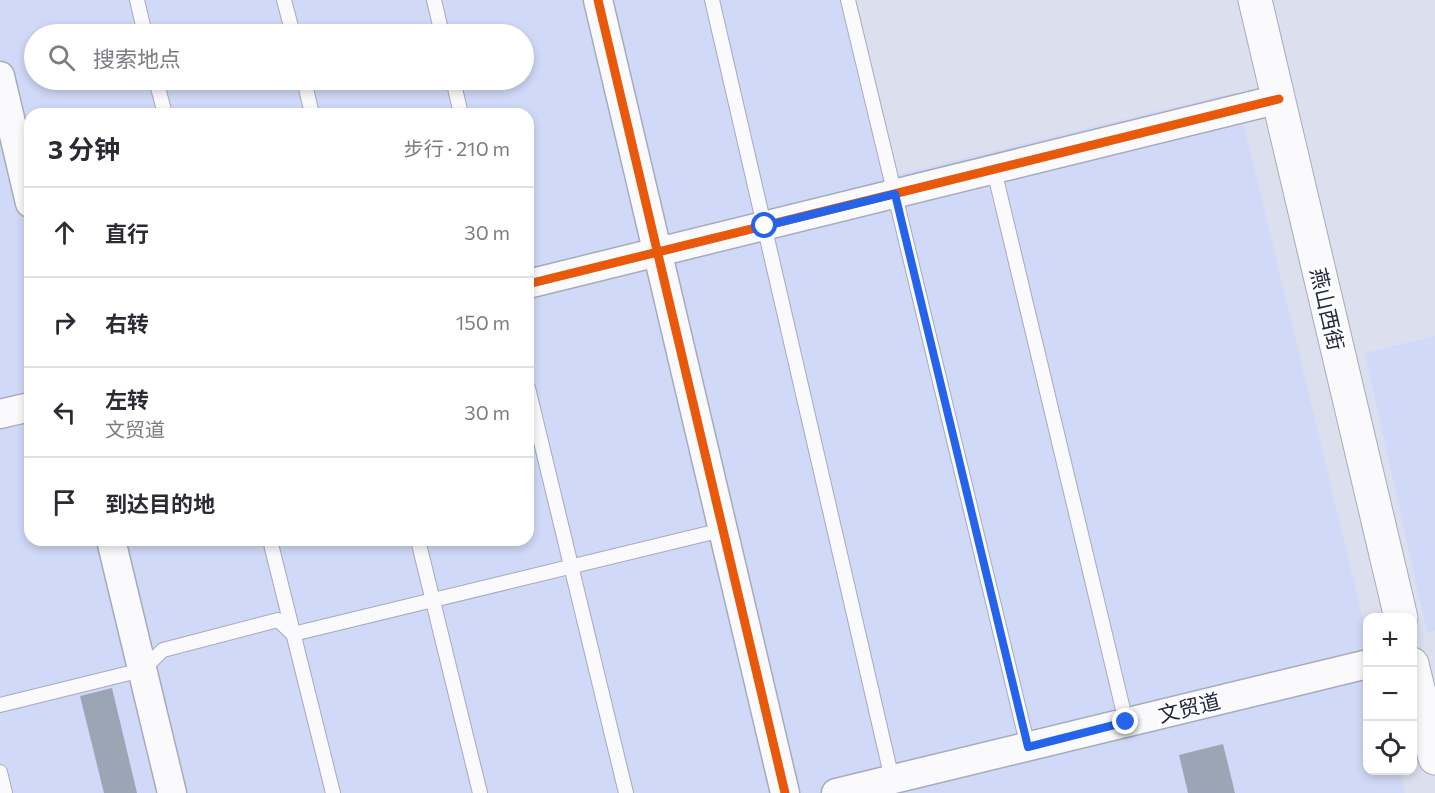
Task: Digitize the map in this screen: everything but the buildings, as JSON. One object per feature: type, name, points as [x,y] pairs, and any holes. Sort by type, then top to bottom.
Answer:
[{"type":"street","points":[[598,0],[785,793]]},
{"type":"street","name":"燕山西街","points":[[1256,0],[1400,613]]},
{"type":"street","points":[[0,76],[24,178]]},
{"type":"street","points":[[534,283],[1279,99]]},
{"type":"street","points":[[0,414],[24,408]]},
{"type":"street","points":[[112,546],[172,793]]},
{"type":"street","name":"文贸道","points":[[836,793],[1363,665]]},
{"type":"street","points":[[1414,667],[1435,758]]},
{"type":"lane","points":[[137,0],[143,24]]},
{"type":"lane","points":[[284,0],[290,24]]},
{"type":"lane","points":[[434,0],[440,24]]},
{"type":"lane","points":[[712,0],[892,779]]},
{"type":"lane","points":[[848,0],[1028,747]]},
{"type":"lane","points":[[159,90],[163,108]]},
{"type":"lane","points":[[306,90],[311,108]]},
{"type":"lane","points":[[455,90],[460,108]]},
{"type":"lane","points":[[994,170],[1126,722]]},
{"type":"lane","points":[[534,413],[626,793]]},
{"type":"lane","points":[[293,634],[723,530]]},
{"type":"lane","points":[[271,546],[333,793]]},
{"type":"lane","points":[[419,546],[480,793]]},
{"type":"lane","points":[[0,705],[142,670],[164,650],[278,620],[293,634]]},
{"type":"lane","points":[[0,772],[5,793]]},
{"type":"shaded area","points":[[0,0],[846,0],[887,177],[1236,92],[1363,619],[1363,775],[1401,775],[1405,793],[0,793]]},
{"type":"shaded area","points":[[1435,336],[1435,631],[1427,633],[1365,353]]},
{"type":"cycle path","points":[[598,0],[785,793]]},
{"type":"cycle path","points":[[534,283],[1279,99]]},
{"type":"route","points":[[765,226],[895,194],[1028,747],[1126,722]]}]
